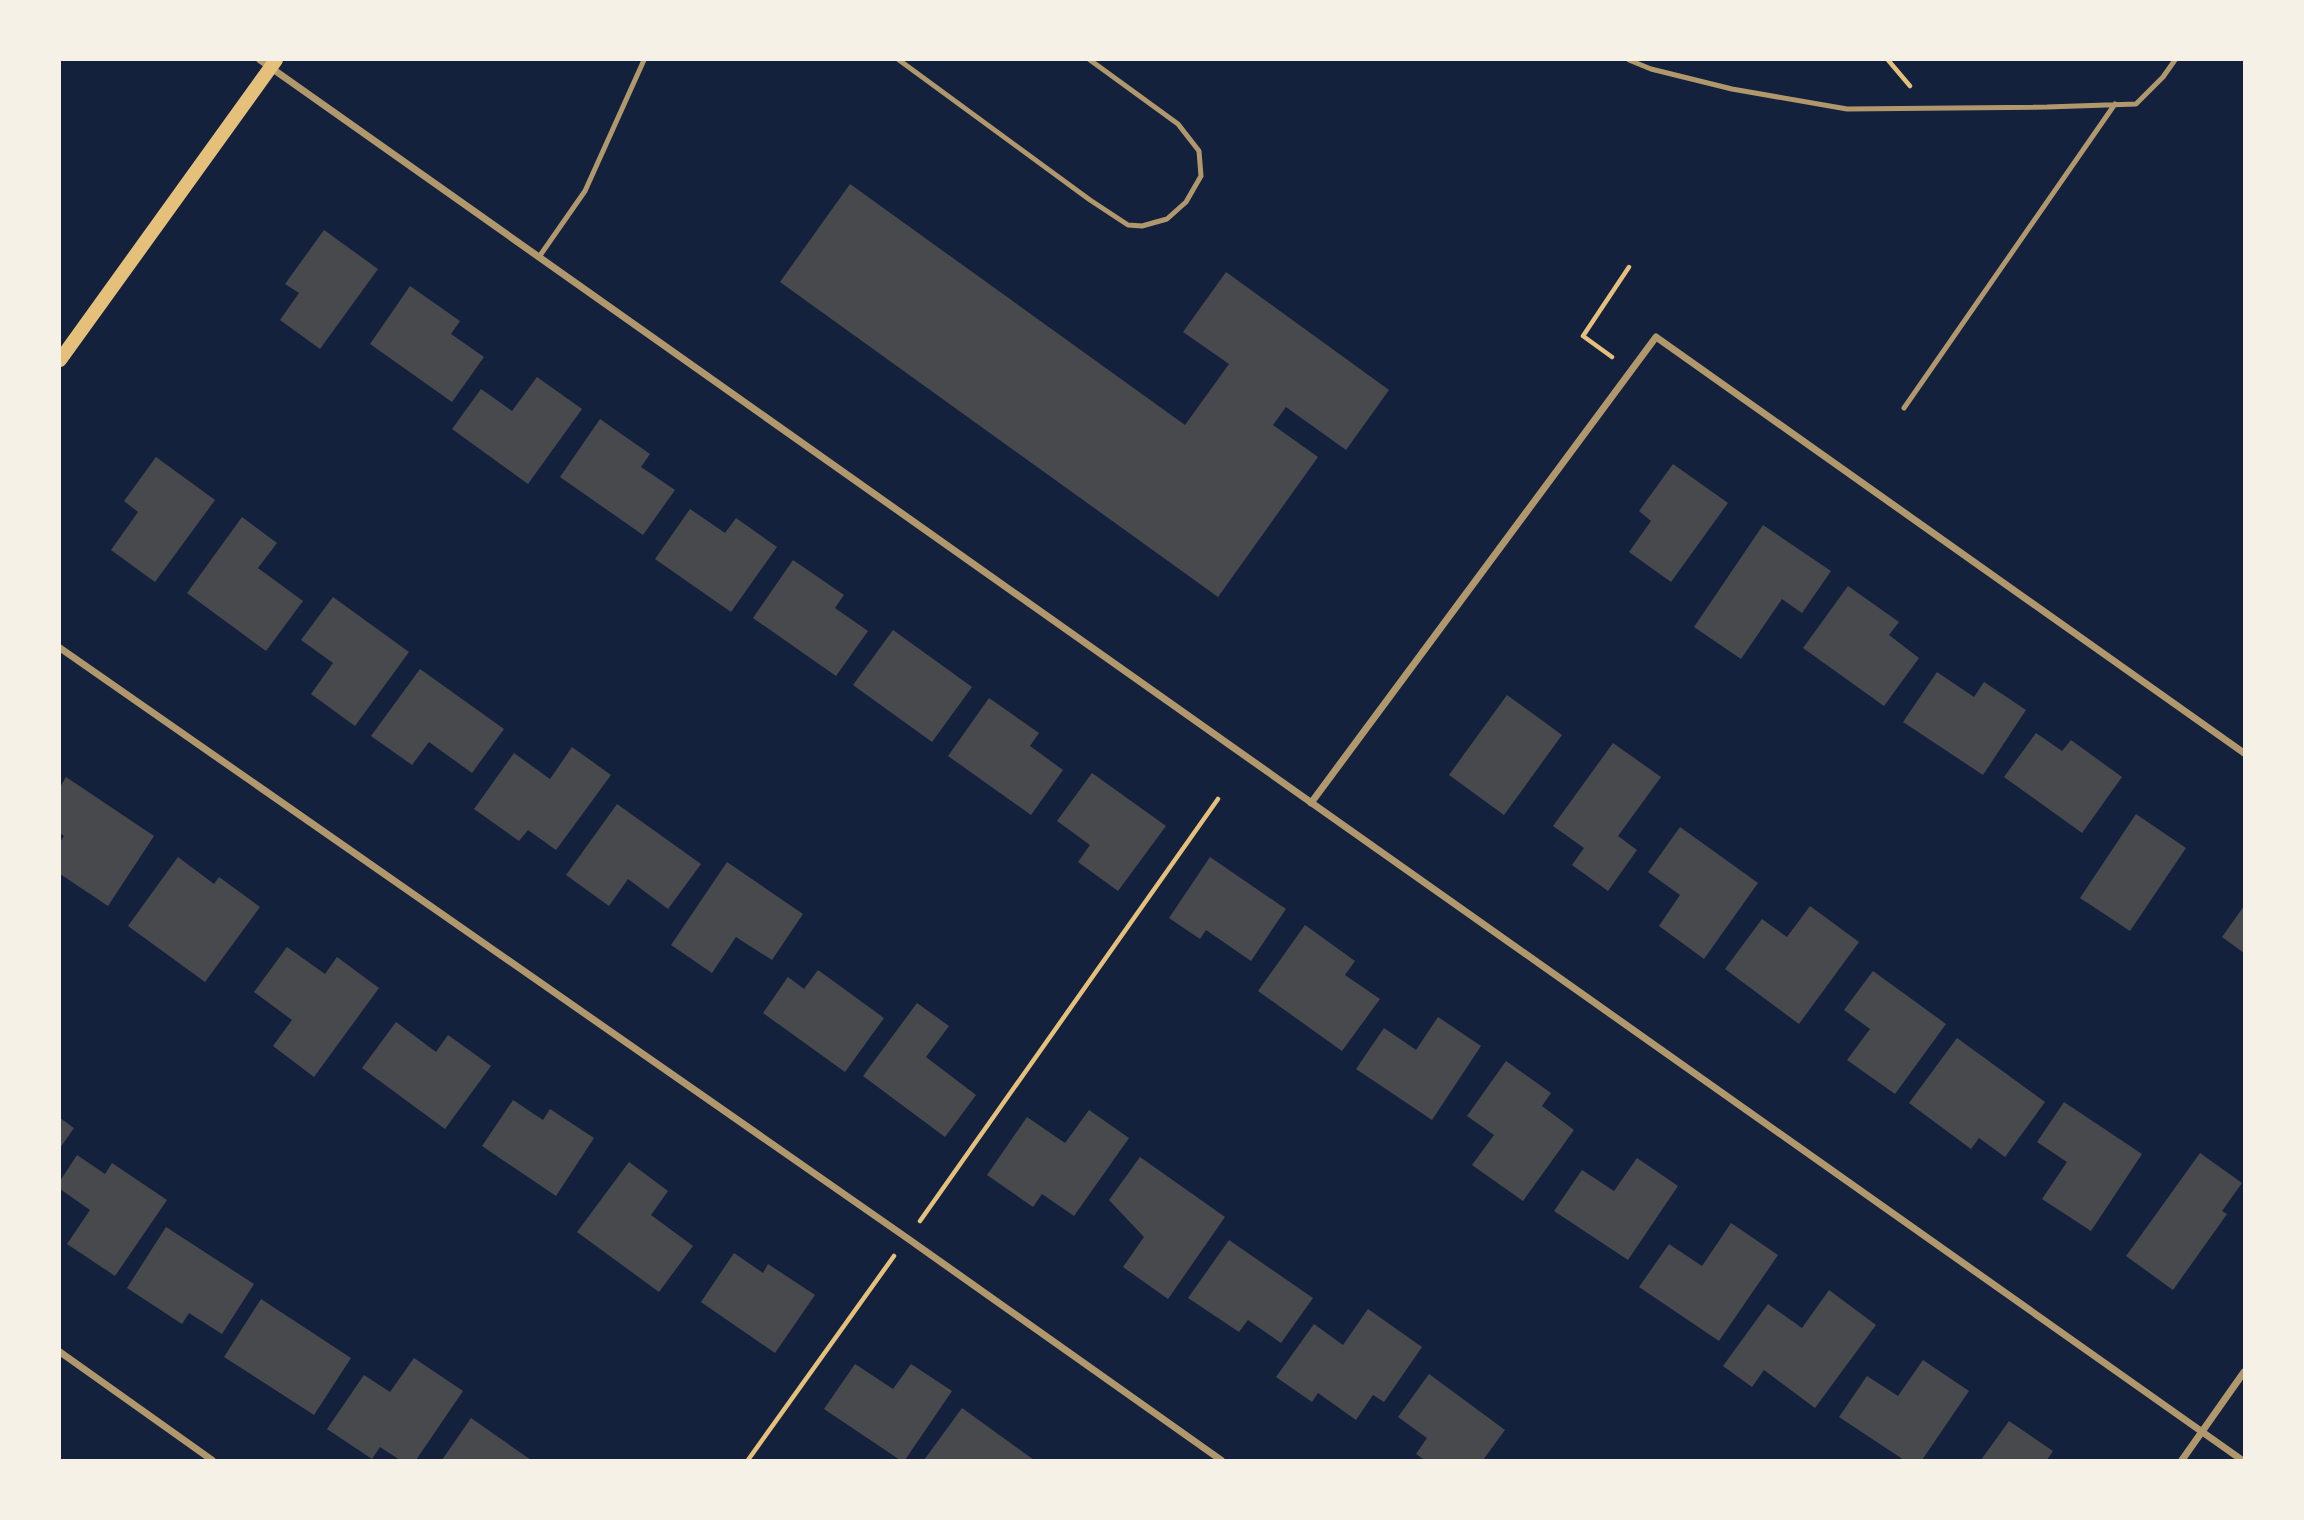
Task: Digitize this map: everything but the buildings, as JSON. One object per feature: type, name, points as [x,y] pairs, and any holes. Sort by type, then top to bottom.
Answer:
[{"type":"main road","points":[[60,360],[269,62]]},
{"type":"street","points":[[269,62],[539,257],[2242,1461]]},
{"type":"street","points":[[1311,803],[1656,337],[2245,753]]},
{"type":"street","points":[[60,648],[907,1238],[1221,1461]]},
{"type":"street","points":[[60,1352],[212,1461]]},
{"type":"street","points":[[2182,1461],[2245,1372]]},
{"type":"lane","points":[[539,257],[585,191],[644,60]]},
{"type":"lane","points":[[899,60],[1128,225],[1142,226],[1167,219],[1186,202],[1201,176],[1199,151],[1178,124],[1090,60]]},
{"type":"lane","points":[[1629,60],[1651,69],[1732,89],[1847,109],[2136,104],[2163,77],[2175,60]]},
{"type":"lane","points":[[1904,408],[2115,104]]},
{"type":"path","points":[[1888,60],[1913,89]]},
{"type":"path","points":[[1600,349],[1583,336],[1629,267]]},
{"type":"path","points":[[748,1461],[1218,799]]}]
